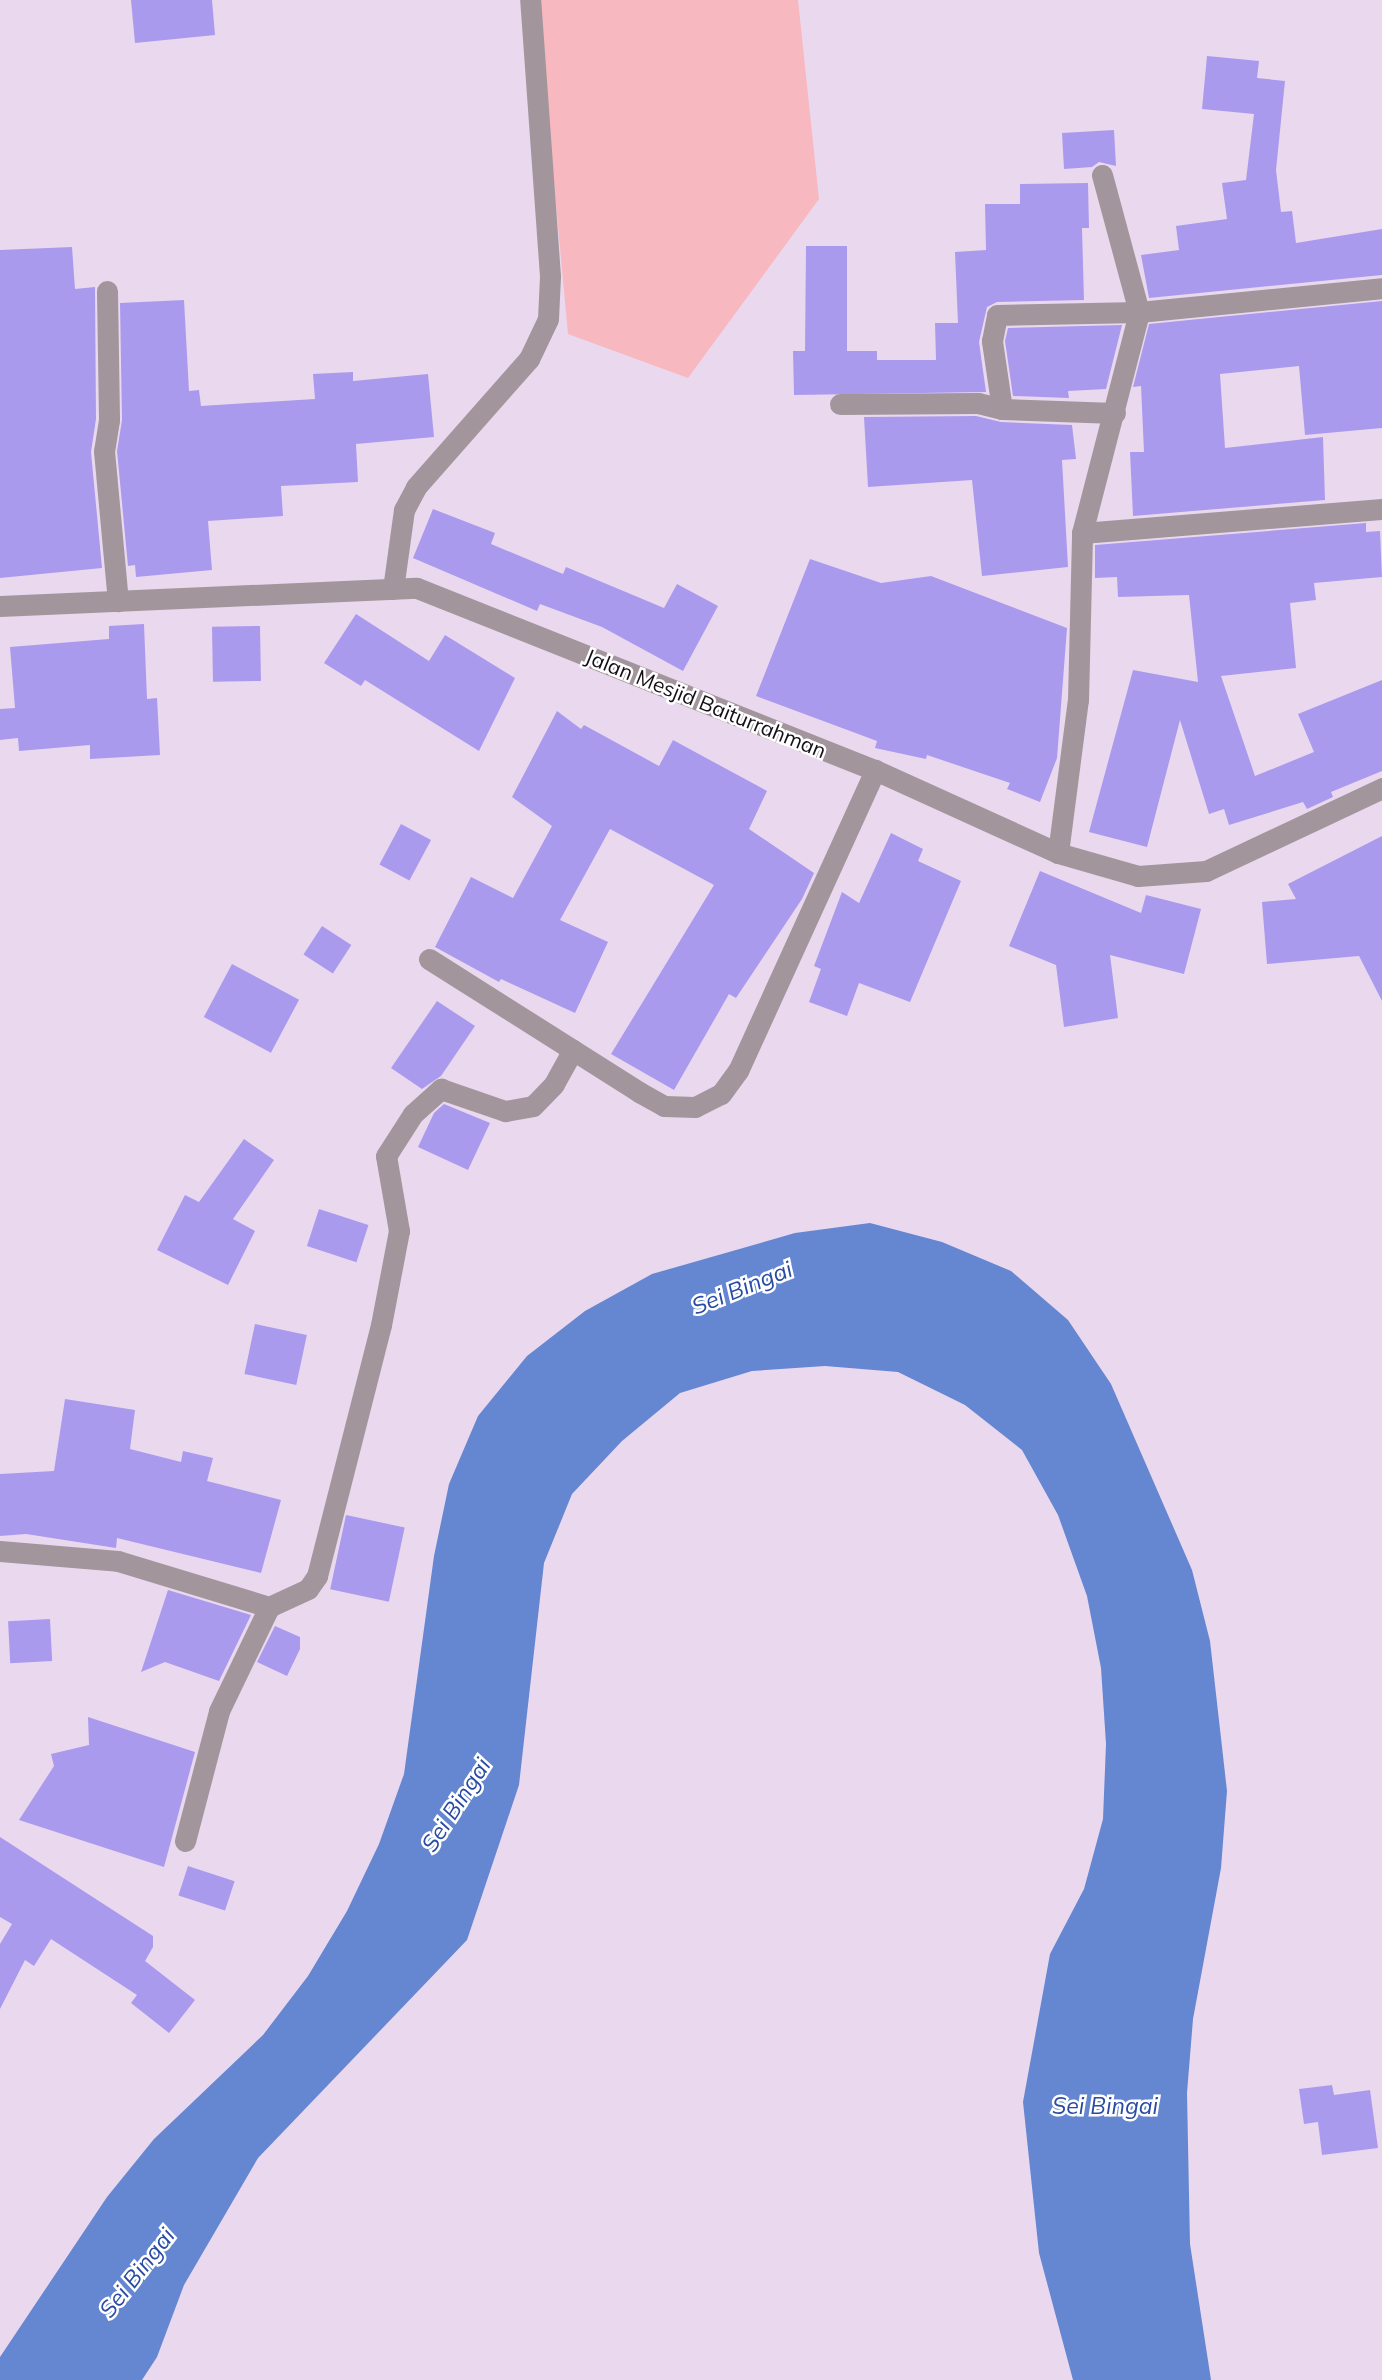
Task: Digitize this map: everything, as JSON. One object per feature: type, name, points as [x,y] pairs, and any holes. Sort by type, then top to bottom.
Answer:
[{"type":"street","points":[[393,589],[404,510],[416,487],[530,359],[548,319],[550,276],[530,0]]},
{"type":"street","points":[[1058,853],[1078,700],[1082,533],[1139,312],[1102,175]]},
{"type":"street","points":[[1002,409],[992,341],[997,315],[1139,312],[1382,288]]},
{"type":"street","points":[[107,291],[109,421],[104,451],[118,601]]},
{"type":"street","points":[[840,404],[978,402],[1002,409],[1115,413]]},
{"type":"street","points":[[1082,533],[1382,509]]},
{"type":"street","name":"Jalan Mesjid Baiturrahman","points":[[0,606],[417,588],[875,771],[1058,853],[1138,876],[1206,871],[1382,788]]},
{"type":"street","points":[[429,959],[664,1106],[695,1107],[721,1094],[738,1072],[875,771]]},
{"type":"street","points":[[185,1841],[219,1711],[269,1607],[308,1589],[317,1576],[381,1325],[399,1231],[386,1156],[413,1114],[441,1089],[505,1111],[533,1106],[554,1084],[573,1050]]},
{"type":"street","points":[[0,1551],[118,1561],[269,1607]]},
{"type":"shaded area","points":[[537,0],[798,0],[819,199],[688,378],[568,334]]},
{"type":"water","name":"Sei Bingai","points":[[870,1223],[942,1242],[1011,1271],[1068,1320],[1111,1384],[1192,1570],[1210,1641],[1227,1791],[1221,1868],[1193,2019],[1187,2093],[1190,2244],[1211,2380],[1073,2380],[1039,2253],[1023,2102],[1050,1954],[1084,1889],[1103,1819],[1106,1744],[1101,1668],[1087,1596],[1058,1515],[1022,1450],[965,1405],[898,1372],[825,1366],[752,1371],[680,1393],[622,1441],[572,1494],[544,1563],[519,1785],[467,1940],[258,2158],[184,2285],[157,2357],[142,2380],[0,2380],[0,2357],[107,2197],[154,2139],[263,2035],[308,1976],[347,1911],[379,1844],[404,1774],[434,1556],[449,1484],[478,1416],[527,1356],[585,1311],[652,1274],[795,1233]]},
{"type":"building","points":[[131,0],[212,0],[215,35],[135,43]]},
{"type":"building","points":[[1207,56],[1259,61],[1257,78],[1285,81],[1276,170],[1281,212],[1292,211],[1296,243],[1382,229],[1382,275],[1149,298],[1141,255],[1179,250],[1176,226],[1227,219],[1222,183],[1246,180],[1254,114],[1202,109]]},
{"type":"building","points":[[1114,130],[1116,166],[1099,162],[1092,167],[1064,169],[1062,133]]},
{"type":"building","points":[[1088,183],[1089,228],[1082,228],[1084,300],[997,302],[987,307],[979,342],[986,392],[794,395],[793,351],[805,351],[806,246],[847,246],[847,351],[877,351],[877,360],[936,360],[935,323],[958,323],[955,252],[986,250],[985,204],[1020,204],[1020,184]]},
{"type":"building","points":[[72,247],[75,289],[95,287],[96,419],[91,452],[102,568],[0,578],[0,250]]},
{"type":"building","points":[[184,300],[189,391],[199,390],[201,406],[315,399],[313,374],[353,372],[353,381],[428,374],[434,437],[356,444],[358,482],[281,486],[283,516],[208,521],[212,570],[136,577],[135,565],[128,566],[117,451],[122,420],[120,303]]},
{"type":"building","points":[[1382,301],[1382,428],[1305,435],[1299,366],[1220,374],[1225,448],[1323,437],[1325,500],[1133,516],[1130,452],[1144,452],[1141,386],[1133,387],[1149,324]]},
{"type":"building","points":[[1122,325],[1106,389],[1068,391],[1069,398],[1013,396],[1005,341],[1008,328]]},
{"type":"building","points":[[976,416],[1001,422],[1072,425],[1076,459],[1062,460],[1068,567],[982,576],[972,480],[868,487],[864,417]]},
{"type":"building","points":[[433,509],[495,533],[491,544],[563,574],[566,567],[664,608],[677,584],[718,606],[683,671],[602,627],[540,604],[537,611],[413,558]]},
{"type":"building","points":[[1366,523],[1366,532],[1380,531],[1382,577],[1314,583],[1316,600],[1290,603],[1296,668],[1221,676],[1255,776],[1314,752],[1298,714],[1382,680],[1382,771],[1331,792],[1333,797],[1307,809],[1303,802],[1229,825],[1224,809],[1209,814],[1180,720],[1147,847],[1089,832],[1133,670],[1198,682],[1189,595],[1118,597],[1117,577],[1095,578],[1095,545]]},
{"type":"building","points":[[810,559],[881,583],[931,576],[1067,628],[1057,758],[1040,802],[1007,789],[1010,783],[927,755],[926,759],[875,748],[877,741],[756,696]]},
{"type":"building","points":[[356,614],[429,661],[445,635],[515,678],[479,751],[365,680],[361,686],[324,663]]},
{"type":"building","points":[[144,624],[147,699],[157,698],[160,755],[90,759],[90,745],[19,751],[18,738],[0,740],[0,709],[15,708],[10,647],[109,639],[109,626]]},
{"type":"building","points":[[260,626],[261,681],[213,682],[212,627]]},
{"type":"building","points":[[557,711],[581,729],[584,725],[659,766],[673,740],[767,791],[749,829],[814,873],[802,899],[736,998],[729,994],[674,1090],[611,1054],[714,885],[610,829],[560,920],[608,942],[575,1013],[501,979],[499,982],[435,947],[471,877],[513,898],[552,826],[512,797]]},
{"type":"building","points":[[401,824],[431,840],[409,881],[379,865]]},
{"type":"building","points":[[891,833],[923,849],[918,861],[961,881],[910,1002],[859,983],[847,1016],[809,1002],[821,969],[814,966],[842,892],[859,903]]},
{"type":"building","points":[[1382,836],[1382,1001],[1359,956],[1267,964],[1262,902],[1296,899],[1288,884]]},
{"type":"building","points":[[1040,871],[1141,913],[1146,895],[1201,909],[1184,974],[1110,955],[1118,1018],[1064,1027],[1056,965],[1009,946]]},
{"type":"building","points":[[322,926],[351,945],[333,974],[303,955]]},
{"type":"building","points":[[232,964],[299,1000],[271,1053],[204,1017]]},
{"type":"building","points":[[437,1001],[475,1026],[441,1076],[422,1089],[391,1068]]},
{"type":"building","points":[[444,1104],[490,1123],[468,1170],[418,1147],[434,1113]]},
{"type":"building","points":[[244,1139],[274,1160],[233,1219],[255,1231],[228,1285],[157,1250],[185,1195],[199,1202]]},
{"type":"building","points":[[319,1209],[368,1225],[356,1262],[307,1246]]},
{"type":"building","points":[[255,1324],[307,1335],[296,1385],[244,1374]]},
{"type":"building","points":[[65,1399],[135,1410],[130,1449],[181,1462],[183,1451],[213,1458],[207,1481],[281,1500],[261,1573],[117,1538],[116,1548],[26,1534],[0,1536],[0,1474],[54,1471]]},
{"type":"building","points":[[346,1515],[405,1527],[389,1602],[330,1589]]},
{"type":"building","points":[[168,1590],[251,1615],[219,1681],[165,1662],[141,1672]]},
{"type":"building","points":[[50,1619],[52,1661],[10,1663],[8,1621]]},
{"type":"building","points":[[275,1626],[300,1637],[300,1649],[287,1676],[257,1662]]},
{"type":"building","points":[[88,1717],[195,1752],[164,1867],[19,1820],[54,1766],[51,1754],[89,1745]]},
{"type":"building","points":[[0,1837],[153,1936],[153,1947],[145,1961],[195,2000],[169,2033],[131,2003],[137,1995],[51,1939],[34,1966],[25,1960],[0,2009],[0,1944],[12,1924],[0,1917]]},
{"type":"building","points":[[188,1866],[235,1881],[225,1911],[178,1895]]},
{"type":"building","points":[[1332,2085],[1334,2095],[1370,2090],[1378,2148],[1322,2155],[1318,2122],[1304,2124],[1299,2089]]}]
